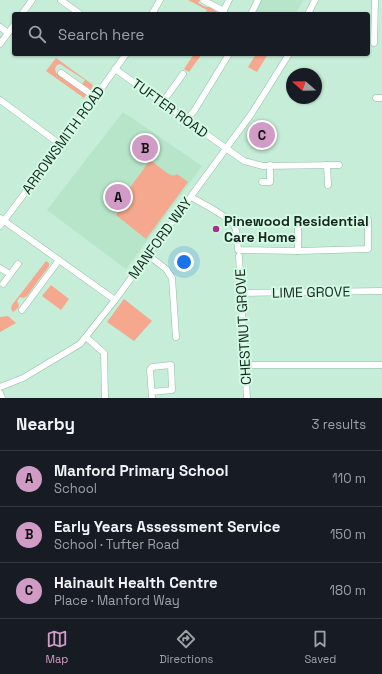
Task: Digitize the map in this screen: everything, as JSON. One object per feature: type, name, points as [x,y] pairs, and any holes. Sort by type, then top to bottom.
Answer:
[{"type":"street","points":[[23,12],[32,0]]},
{"type":"street","points":[[61,0],[77,12]]},
{"type":"street","points":[[153,12],[160,0]]},
{"type":"street","points":[[203,0],[221,12]]},
{"type":"street","points":[[223,12],[229,0]]},
{"type":"street","points":[[253,12],[258,0]]},
{"type":"street","points":[[309,12],[315,0]]},
{"type":"street","points":[[374,43],[375,0]]},
{"type":"street","points":[[0,27],[8,33]]},
{"type":"street","points":[[0,44],[12,28]]},
{"type":"street","name":"ARROWSMITH ROAD","points":[[1,222],[61,145],[125,56]]},
{"type":"street","points":[[186,120],[194,111],[228,56]]},
{"type":"street","name":"MANFORD WAY","points":[[0,387],[23,378],[80,344],[115,300],[252,113],[288,56]]},
{"type":"street","name":"TUFTER ROAD","points":[[115,69],[244,161],[263,166],[339,165]]},
{"type":"street","points":[[61,73],[95,97]]},
{"type":"street","points":[[162,103],[183,74]]},
{"type":"street","points":[[0,100],[61,145]]},
{"type":"street","points":[[262,182],[270,182],[270,165]]},
{"type":"street","points":[[327,165],[328,185]]},
{"type":"street","points":[[191,196],[227,218],[234,224],[237,235],[238,250],[298,251],[368,249],[368,220]]},
{"type":"street","points":[[1,222],[59,260],[115,300]]},
{"type":"street","points":[[298,222],[298,251]]},
{"type":"street","points":[[148,255],[166,269],[172,278],[176,337]]},
{"type":"street","name":"CHESTNUT GROVE","points":[[238,256],[247,398]]},
{"type":"street","points":[[22,310],[59,260]]},
{"type":"street","points":[[2,284],[18,264]]},
{"type":"street","points":[[0,268],[10,274]]},
{"type":"street","name":"LIME GROVE","points":[[240,293],[382,291]]},
{"type":"street","points":[[20,300],[26,304]]},
{"type":"street","points":[[86,337],[104,354],[105,398]]},
{"type":"street","points":[[171,365],[172,390],[152,395],[150,370],[152,367],[171,365]]},
{"type":"street","points":[[245,365],[382,365]]},
{"type":"street","points":[[0,393],[2,398]]},
{"type":"shaded area","points":[[188,0],[200,0],[198,3],[206,7],[210,7],[217,12],[206,12],[207,10]]},
{"type":"shaded area","points":[[261,0],[303,0],[297,12],[256,12]]},
{"type":"shaded area","points":[[193,56],[201,56],[189,72],[184,69]]},
{"type":"shaded area","points":[[255,56],[267,56],[257,72],[248,67]]},
{"type":"shaded area","points":[[56,58],[93,85],[91,90],[82,84],[85,80],[60,64],[57,65],[55,69],[56,73],[87,93],[84,98],[46,71]]},
{"type":"shaded area","points":[[123,112],[202,166],[126,269],[47,210]]},
{"type":"shaded area","points":[[150,160],[170,174],[177,174],[188,182],[146,239],[116,215],[119,210],[116,207]]},
{"type":"shaded area","points":[[46,261],[49,263],[49,266],[27,296],[24,298],[20,297],[17,301],[19,305],[18,308],[13,312],[11,309],[12,305]]},
{"type":"shaded area","points":[[51,285],[69,299],[61,310],[42,296]]},
{"type":"shaded area","points":[[124,299],[152,321],[134,341],[107,322]]},
{"type":"shaded area","points":[[8,316],[16,323],[0,332],[0,317]]},
{"type":"place","name":"Hainault Health Centre","points":[[262,135]]},
{"type":"place","name":"Early Years Assessment Service","points":[[145,148]]},
{"type":"place","name":"Manford Primary School","points":[[118,197]]},
{"type":"place","name":"Pinewood Residential Care Home","points":[[216,229]]}]
